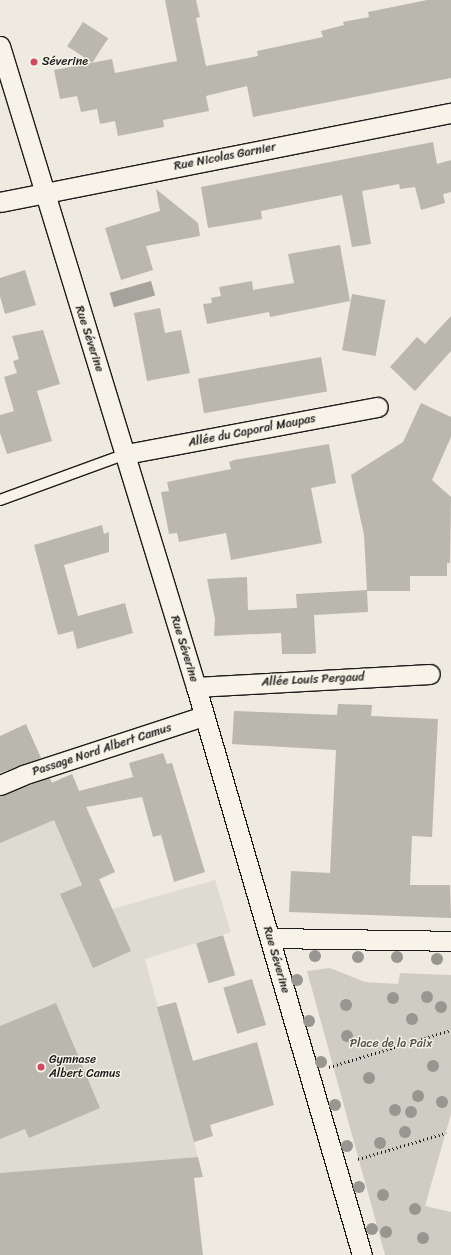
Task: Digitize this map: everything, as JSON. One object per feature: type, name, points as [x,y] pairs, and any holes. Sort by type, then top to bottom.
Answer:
[{"type":"street","name":"Rue Séverine","points":[[0,46],[43,193],[126,454],[196,687],[362,1255]]},
{"type":"street","name":"Rue Nicolas Garnier","points":[[0,202],[451,113]]},
{"type":"street","name":"Allée du Caporal Maupas","points":[[126,454],[378,407]]},
{"type":"street","name":"Allée Louis Pergaud","points":[[196,687],[430,674]]},
{"type":"street","name":"Passage Nord Albert Camus","points":[[0,785],[23,775],[204,716]]},
{"type":"street","points":[[270,938],[451,941]]},
{"type":"lane","points":[[0,500],[126,454]]},
{"type":"path","points":[[308,1073],[451,1030]]},
{"type":"path","points":[[336,1165],[446,1133]]},
{"type":"shaded area","points":[[151,281],[155,295],[114,307],[110,293]]},
{"type":"shaded area","points":[[72,774],[115,872],[99,880],[112,909],[215,880],[231,932],[145,959],[198,1157],[0,1173],[0,803]]},
{"type":"green space","name":"Place de la Paix","points":[[330,968],[365,982],[398,984],[400,973],[451,975],[451,1114],[425,1206],[451,1212],[451,1255],[385,1255],[307,971]]},
{"type":"building","points":[[165,0],[196,0],[200,17],[196,18],[206,66],[258,56],[257,51],[323,37],[321,31],[344,25],[343,22],[369,17],[368,12],[427,0],[451,0],[451,78],[253,117],[247,86],[206,96],[209,111],[163,120],[164,127],[118,136],[115,121],[100,124],[97,109],[81,112],[77,96],[60,99],[54,70],[112,59],[115,73],[177,61]]},
{"type":"building","points":[[83,22],[108,38],[92,63],[67,46]]},
{"type":"building","points":[[433,142],[437,164],[451,160],[451,192],[443,194],[445,203],[421,210],[415,187],[400,189],[399,184],[362,191],[371,244],[352,247],[342,195],[261,211],[262,219],[208,228],[201,187]]},
{"type":"building","points":[[156,189],[198,223],[200,236],[146,246],[153,270],[121,280],[105,228],[160,211]]},
{"type":"building","points":[[340,245],[350,301],[270,317],[269,312],[207,324],[203,304],[212,303],[211,298],[221,296],[219,287],[252,281],[253,290],[294,283],[288,254]]},
{"type":"building","points":[[25,270],[36,305],[5,314],[0,296],[0,278]]},
{"type":"building","points":[[352,294],[385,300],[376,356],[342,350]]},
{"type":"building","points":[[160,308],[165,333],[181,330],[190,373],[147,381],[134,313]]},
{"type":"building","points":[[451,316],[451,351],[415,391],[390,367],[417,337],[425,344]]},
{"type":"building","points":[[43,330],[60,384],[37,391],[52,441],[7,454],[0,433],[0,415],[14,411],[4,377],[17,373],[13,361],[19,359],[12,336]]},
{"type":"building","points":[[321,357],[327,391],[204,413],[198,379]]},
{"type":"building","points":[[421,403],[451,417],[451,437],[432,480],[451,497],[450,563],[447,563],[447,576],[410,576],[410,591],[367,591],[364,535],[351,475],[403,442]]},
{"type":"building","points":[[329,444],[336,483],[311,488],[322,543],[231,560],[226,533],[179,542],[177,533],[169,534],[161,492],[169,491],[167,482],[231,469],[229,462],[234,460]]},
{"type":"building","points":[[102,525],[104,534],[109,532],[109,552],[64,565],[78,616],[125,603],[133,633],[77,649],[73,631],[58,635],[34,545]]},
{"type":"building","points":[[247,577],[248,610],[297,608],[296,594],[367,590],[368,612],[314,615],[316,653],[311,654],[282,654],[281,633],[214,636],[215,619],[207,579]]},
{"type":"building","points":[[338,704],[372,705],[371,716],[438,719],[432,837],[412,836],[410,885],[450,885],[451,918],[289,912],[291,871],[330,873],[336,750],[232,744],[234,711],[337,715]]},
{"type":"building","points":[[26,724],[41,758],[0,773],[0,736]]},
{"type":"building","points":[[163,753],[167,764],[172,763],[205,872],[174,882],[161,835],[153,837],[142,797],[86,807],[115,872],[99,879],[131,951],[93,968],[60,894],[82,885],[54,820],[0,843],[0,796],[50,778],[52,783],[72,774],[79,791],[133,777],[129,763]]},
{"type":"building","points":[[223,935],[235,975],[209,983],[196,943]]},
{"type":"building","points":[[252,979],[266,1025],[237,1034],[223,988]]},
{"type":"building","points":[[176,1002],[193,1061],[257,1042],[274,1105],[210,1125],[213,1136],[194,1142],[157,1007]]},
{"type":"building","name":"Gymnase Albert Camus","points":[[56,1003],[100,1108],[29,1138],[25,1129],[0,1139],[0,1026]]},
{"type":"building","points":[[198,1157],[203,1177],[194,1178],[203,1255],[0,1255],[0,1173]]},
{"type":"place","name":"Séverine","points":[[34,62]]},
{"type":"place","name":"Gymnase Albert Camus","points":[[41,1067]]}]
